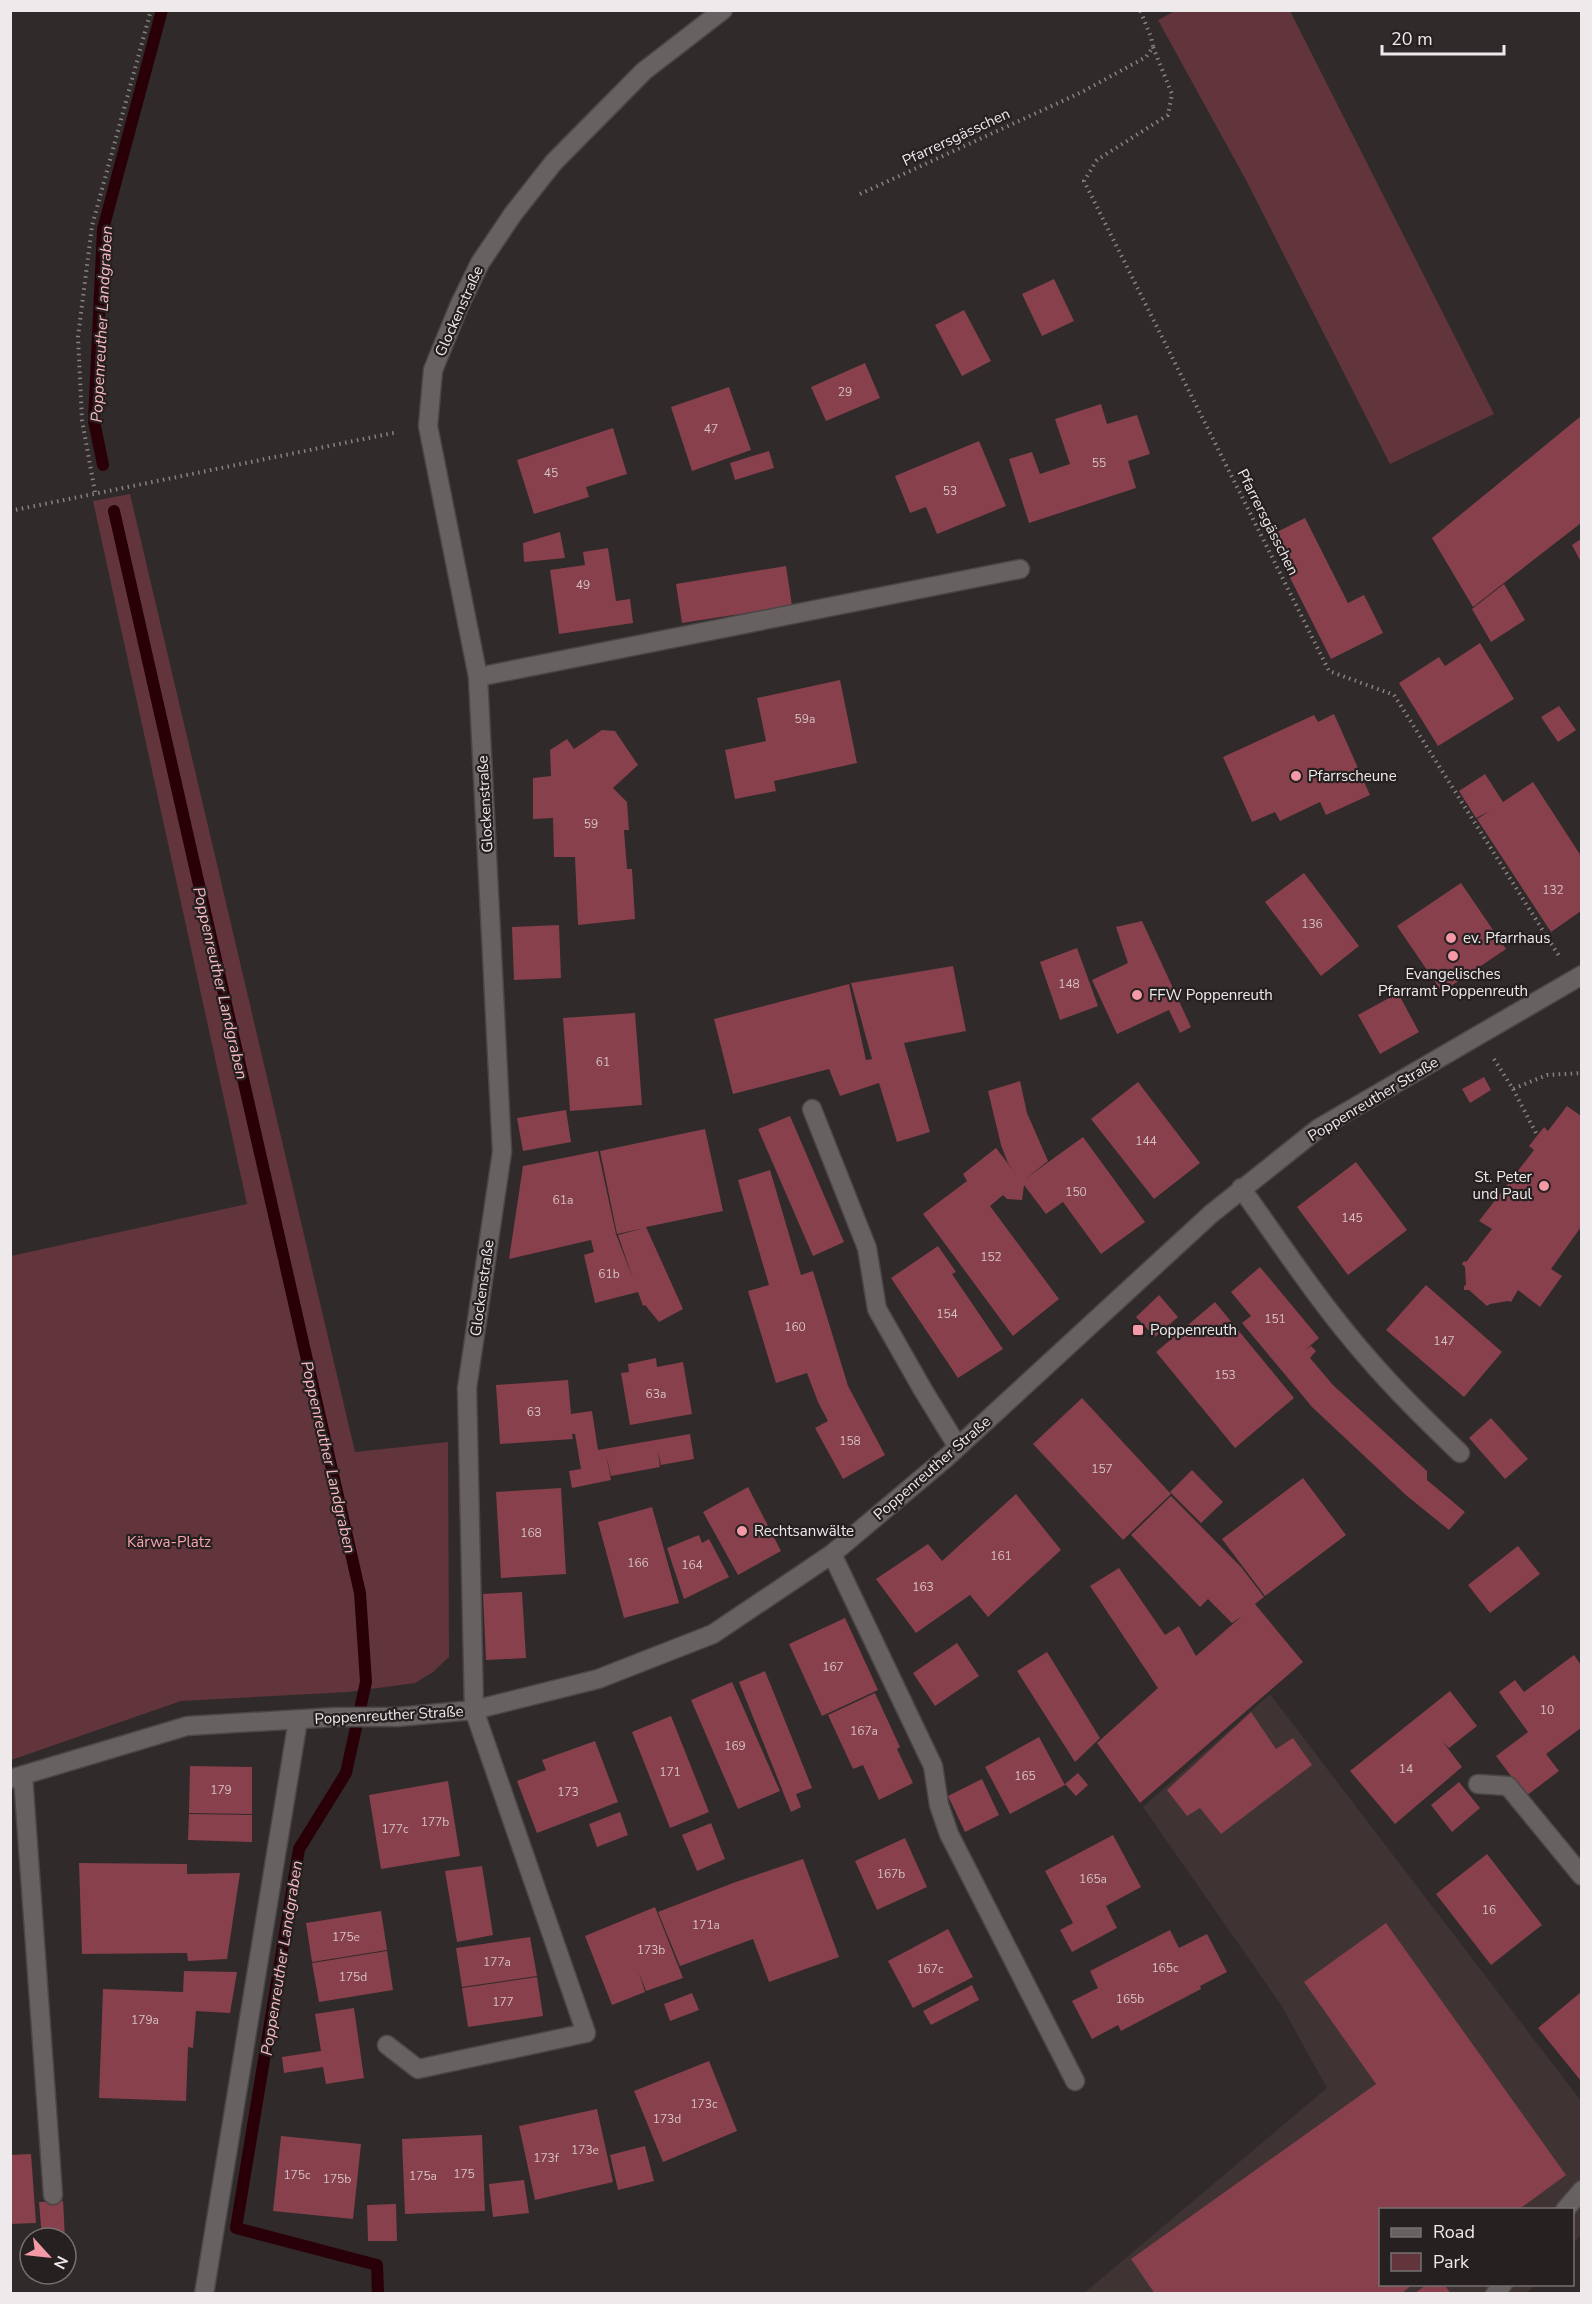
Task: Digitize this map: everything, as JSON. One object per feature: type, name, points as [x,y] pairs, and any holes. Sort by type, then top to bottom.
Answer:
[{"type":"street","name":"Glockenstraße","points":[[387,2045],[418,2069],[586,2033],[474,1710],[467,1388],[502,1152],[478,677],[428,426],[433,370],[460,304],[480,263],[513,214],[555,162],[644,71],[723,10]]},
{"type":"street","points":[[478,677],[1020,569]]},
{"type":"street","name":"Poppenreuther Straße","points":[[17,1777],[187,1726],[336,1717],[398,1717],[474,1710],[598,1679],[713,1634],[832,1554],[958,1447],[1211,1214],[1319,1128],[1579,980]]},
{"type":"street","points":[[812,1109],[867,1248],[877,1309],[958,1447]]},
{"type":"street","points":[[1241,1188],[1338,1322],[1410,1404],[1460,1453]]},
{"type":"street","points":[[832,1554],[933,1766],[939,1805],[949,1834],[1075,2081]]},
{"type":"street","points":[[204,2294],[298,1720]]},
{"type":"street","points":[[17,1777],[53,2195]]},
{"type":"street","points":[[1478,1784],[1508,1786],[1581,1876]]},
{"type":"street","points":[[1567,2208],[1581,2190]]},
{"type":"path","points":[[95,492],[82,420],[78,337],[92,226],[152,10]]},
{"type":"path","name":"Pfarrersgässchen","points":[[1140,10],[1172,94],[1168,115],[1097,160],[1084,181],[1329,671],[1394,695],[1579,980]]},
{"type":"path","name":"Pfarrersgässchen","points":[[860,194],[1082,92],[1146,57],[1153,47]]},
{"type":"path","points":[[10,511],[428,426]]},
{"type":"path","points":[[1480,1036],[1513,1089],[1537,1135]]},
{"type":"path","points":[[1513,1089],[1547,1075],[1581,1074]]},
{"type":"shaded area","points":[[1270,1694],[1581,2101],[1581,2234],[1574,2243],[1574,2208],[1379,2208],[1379,2286],[1534,2286],[1527,2293],[1083,2294],[1327,2088],[1281,2005],[1143,1807]]},
{"type":"green space","points":[[1175,11],[1290,11],[1494,414],[1390,464],[1246,180],[1158,20]]},
{"type":"green space","name":"Kärwa-Platz","points":[[130,494],[355,1452],[448,1442],[449,1657],[433,1672],[415,1683],[348,1692],[181,1701],[11,1760],[11,1256],[247,1204],[93,501]]},
{"type":"building","points":[[1054,279],[1074,321],[1042,336],[1022,294]]},
{"type":"building","points":[[964,310],[991,361],[962,376],[935,325]]},
{"type":"building","points":[[865,363],[880,398],[826,421],[811,387]]},
{"type":"building","points":[[729,387],[751,450],[692,471],[671,407]]},
{"type":"building","points":[[1101,404],[1107,424],[1137,415],[1150,454],[1128,461],[1136,488],[1029,523],[1009,459],[1032,452],[1040,474],[1070,464],[1055,419]]},
{"type":"building","points":[[1581,416],[1581,523],[1473,607],[1432,538]]},
{"type":"building","points":[[613,428],[627,474],[586,487],[589,497],[534,514],[517,460]]},
{"type":"building","points":[[979,441],[1006,506],[937,534],[926,507],[910,513],[895,476]]},
{"type":"building","points":[[769,451],[774,468],[735,480],[730,463]]},
{"type":"building","points":[[1305,518],[1348,603],[1364,595],[1383,633],[1331,659],[1269,536]]},
{"type":"building","points":[[560,532],[565,558],[524,562],[523,543]]},
{"type":"building","points":[[1581,539],[1581,562],[1572,545]]},
{"type":"building","points":[[608,548],[616,601],[630,599],[633,623],[559,634],[550,570],[585,565],[583,552]]},
{"type":"building","points":[[786,566],[792,606],[682,623],[676,584]]},
{"type":"building","points":[[1504,584],[1525,620],[1491,642],[1472,609]]},
{"type":"building","points":[[1480,643],[1514,699],[1438,746],[1399,683],[1439,657],[1445,666]]},
{"type":"building","points":[[840,680],[857,763],[774,781],[776,791],[735,799],[725,750],[766,741],[757,698]]},
{"type":"building","points":[[1559,706],[1576,730],[1558,742],[1541,717]]},
{"type":"building","name":"Pfarrscheune","points":[[1334,714],[1370,795],[1326,815],[1320,802],[1280,821],[1275,812],[1252,822],[1223,757],[1314,715],[1318,722]]},
{"type":"building","points":[[602,730],[615,731],[638,765],[613,788],[627,802],[629,830],[624,830],[627,869],[632,869],[635,919],[578,925],[575,857],[554,857],[553,818],[533,819],[533,778],[551,776],[550,750],[567,739],[574,749]]},
{"type":"building","points":[[1485,774],[1503,802],[1533,782],[1581,856],[1581,911],[1551,932],[1477,819],[1490,811],[1476,818],[1459,791]]},
{"type":"building","points":[[1304,873],[1359,946],[1321,976],[1265,902]]},
{"type":"building","name":"ev. Pfarrhaus","points":[[1461,883],[1506,949],[1442,992],[1397,926]]},
{"type":"building","name":"FFW Poppenreuth","points":[[1142,921],[1191,1027],[1180,1033],[1169,1010],[1117,1034],[1092,980],[1128,963],[1116,927]]},
{"type":"building","points":[[559,925],[561,978],[514,980],[512,927]]},
{"type":"building","points":[[1077,948],[1098,1006],[1060,1020],[1040,962]]},
{"type":"building","points":[[953,966],[966,1031],[904,1043],[930,1132],[897,1142],[879,1083],[840,1096],[829,1069],[733,1094],[714,1019],[849,984],[866,1060],[872,1059],[851,983]]},
{"type":"building","points":[[1398,993],[1419,1032],[1380,1054],[1358,1015]]},
{"type":"building","points":[[635,1013],[642,1105],[570,1111],[563,1018]]},
{"type":"building","points":[[1484,1077],[1491,1090],[1470,1103],[1462,1089]]},
{"type":"building","points":[[1020,1081],[1027,1113],[1048,1161],[1025,1179],[1083,1137],[1145,1222],[1101,1254],[1063,1202],[1046,1214],[1024,1185],[1022,1200],[1007,1199],[1003,1195],[990,1206],[1059,1299],[1013,1336],[923,1214],[967,1181],[963,1174],[996,1148],[1016,1174],[1008,1163],[1001,1145],[988,1091]]},
{"type":"building","points":[[1138,1082],[1200,1163],[1154,1199],[1091,1119]]},
{"type":"building","name":"St. Peter und Paul","points":[[1567,1106],[1581,1116],[1581,1227],[1551,1269],[1562,1276],[1540,1307],[1518,1290],[1511,1302],[1487,1306],[1469,1290],[1464,1290],[1465,1267],[1462,1264],[1492,1229],[1479,1221],[1534,1150],[1529,1146],[1544,1127],[1548,1131]]},
{"type":"building","points":[[566,1110],[571,1142],[523,1151],[517,1118]]},
{"type":"building","points":[[790,1116],[844,1242],[813,1256],[758,1129]]},
{"type":"building","points":[[705,1129],[723,1211],[646,1227],[683,1309],[659,1322],[645,1305],[643,1306],[638,1292],[595,1303],[584,1255],[594,1252],[591,1240],[509,1259],[523,1166],[598,1151],[616,1234],[633,1279],[618,1235],[644,1228],[617,1234],[600,1151]]},
{"type":"building","points":[[1356,1162],[1407,1230],[1348,1275],[1297,1207]]},
{"type":"building","points":[[770,1170],[801,1275],[813,1271],[848,1386],[885,1455],[843,1479],[815,1428],[828,1421],[807,1373],[776,1383],[748,1291],[769,1285],[738,1180]]},
{"type":"building","points":[[938,1246],[956,1272],[952,1274],[1003,1349],[958,1378],[891,1278]]},
{"type":"building","points":[[1260,1267],[1319,1338],[1305,1350],[1311,1346],[1316,1351],[1310,1358],[1333,1385],[1427,1471],[1427,1480],[1465,1512],[1449,1530],[1407,1496],[1312,1407],[1242,1323],[1251,1316],[1231,1292]]},
{"type":"building","points":[[1426,1285],[1502,1352],[1464,1397],[1386,1330]]},
{"type":"building","points":[[1159,1295],[1178,1317],[1155,1337],[1136,1317]]},
{"type":"building","points":[[1215,1302],[1294,1398],[1235,1448],[1156,1352]]},
{"type":"building","points":[[656,1358],[657,1367],[683,1362],[692,1414],[630,1425],[621,1373],[629,1372],[628,1364]]},
{"type":"building","points":[[568,1380],[571,1414],[592,1411],[598,1450],[690,1434],[694,1459],[661,1465],[658,1452],[660,1467],[611,1476],[606,1454],[611,1480],[572,1488],[569,1471],[581,1469],[575,1434],[572,1434],[573,1439],[500,1444],[496,1385]]},
{"type":"building","points":[[1082,1398],[1171,1494],[1123,1540],[1033,1444]]},
{"type":"building","points":[[1491,1418],[1528,1459],[1505,1479],[1469,1438]]},
{"type":"building","points":[[1192,1470],[1223,1502],[1201,1523],[1170,1492]]},
{"type":"building","points":[[1303,1478],[1346,1535],[1265,1596],[1222,1539]]},
{"type":"building","name":"Rechtsanwälte","points":[[748,1487],[781,1551],[738,1575],[703,1512]]},
{"type":"building","points":[[561,1488],[566,1574],[501,1578],[496,1492]]},
{"type":"building","points":[[1016,1494],[1061,1550],[988,1617],[970,1595],[916,1633],[876,1579],[928,1544],[942,1561]]},
{"type":"building","points":[[1171,1496],[1241,1567],[1264,1597],[1255,1604],[1303,1662],[1140,1803],[1097,1743],[1158,1688],[1090,1586],[1119,1568],[1165,1635],[1179,1626],[1196,1656],[1242,1616],[1232,1623],[1208,1599],[1200,1607],[1131,1535]]},
{"type":"building","points":[[652,1507],[679,1603],[624,1618],[598,1522]]},
{"type":"building","points":[[699,1535],[702,1543],[709,1539],[729,1577],[684,1599],[667,1548]]},
{"type":"building","points":[[1518,1546],[1540,1574],[1490,1613],[1468,1585]]},
{"type":"building","points":[[522,1592],[526,1658],[486,1660],[483,1594]]},
{"type":"building","points":[[845,1618],[878,1690],[822,1716],[789,1644]]},
{"type":"building","points":[[957,1643],[979,1676],[935,1706],[913,1673]]},
{"type":"building","points":[[1047,1652],[1100,1738],[1075,1762],[1017,1671]]},
{"type":"building","points":[[1574,1655],[1581,1665],[1581,1728],[1546,1754],[1559,1771],[1526,1796],[1496,1756],[1528,1732],[1499,1692],[1515,1680],[1524,1692]]},
{"type":"building","points":[[765,1671],[812,1788],[796,1794],[801,1807],[791,1812],[739,1682]]},
{"type":"building","points":[[732,1682],[780,1791],[738,1809],[691,1700]]},
{"type":"building","points":[[1450,1691],[1477,1726],[1449,1748],[1443,1742],[1462,1767],[1395,1824],[1350,1771]]},
{"type":"building","points":[[875,1693],[900,1747],[897,1749],[913,1783],[879,1800],[863,1765],[853,1769],[828,1715]]},
{"type":"building","points":[[1251,1712],[1276,1749],[1293,1738],[1312,1765],[1221,1834],[1200,1808],[1187,1816],[1167,1790]]},
{"type":"building","points":[[671,1716],[709,1812],[670,1828],[632,1732]]},
{"type":"building","points":[[1039,1737],[1065,1785],[1010,1814],[985,1767]]},
{"type":"building","points":[[595,1741],[618,1802],[537,1833],[517,1781],[546,1770],[542,1760]]},
{"type":"building","points":[[190,1766],[252,1767],[252,1814],[189,1813]]},
{"type":"building","points":[[1078,1773],[1088,1785],[1076,1796],[1065,1784]]},
{"type":"building","points":[[982,1779],[999,1815],[965,1832],[948,1796]]},
{"type":"building","points":[[448,1781],[460,1856],[381,1869],[369,1795]]},
{"type":"building","points":[[1459,1782],[1480,1808],[1452,1832],[1431,1805]]},
{"type":"building","points":[[620,1812],[628,1835],[597,1847],[589,1824]]},
{"type":"building","points":[[189,1814],[252,1815],[252,1842],[188,1840]]},
{"type":"building","points":[[711,1823],[725,1859],[697,1871],[682,1835]]},
{"type":"building","points":[[1113,1835],[1141,1887],[1106,1906],[1117,1928],[1072,1952],[1060,1930],[1073,1923],[1045,1871]]},
{"type":"building","points":[[905,1838],[927,1887],[877,1910],[855,1861]]},
{"type":"building","points":[[1487,1854],[1542,1925],[1491,1965],[1436,1894]]},
{"type":"building","points":[[803,1859],[839,1957],[769,1982],[753,1939],[680,1966],[658,1912]]},
{"type":"building","points":[[79,1863],[187,1864],[187,1874],[240,1873],[227,1959],[188,1961],[187,1953],[82,1954]]},
{"type":"building","points":[[482,1866],[493,1935],[457,1942],[445,1871]]},
{"type":"building","points":[[655,1907],[683,1978],[646,1991],[639,1973],[645,1992],[612,2005],[585,1936]]},
{"type":"building","points":[[381,1911],[387,1950],[312,1962],[306,1923]]},
{"type":"building","points":[[1386,1923],[1566,2175],[1521,2208],[1379,2208],[1379,2286],[1411,2286],[1401,2294],[1155,2294],[1131,2259],[1376,2084],[1304,1982]]},
{"type":"building","points":[[948,1929],[973,1977],[913,2008],[888,1961]]},
{"type":"building","points":[[1170,1930],[1179,1948],[1207,1934],[1227,1972],[1200,1986],[1201,1989],[1121,2031],[1118,2025],[1092,2039],[1072,2001],[1098,1988],[1090,1971]]},
{"type":"building","points":[[530,1937],[537,1976],[462,1987],[456,1948]]},
{"type":"building","points":[[387,1951],[393,1990],[319,2002],[312,1963]]},
{"type":"building","points":[[184,1971],[237,1972],[230,2013],[196,2011],[193,2048],[188,2047],[186,2101],[99,2098],[103,1989],[183,1992]]},
{"type":"building","points":[[537,1977],[543,2016],[468,2027],[462,1988]]},
{"type":"building","points":[[972,1985],[979,2000],[931,2025],[923,2011]]},
{"type":"building","points":[[1581,1992],[1581,2081],[1538,2028]]},
{"type":"building","points":[[692,1993],[699,2010],[670,2021],[664,2004]]},
{"type":"building","points":[[354,2008],[364,2078],[326,2084],[323,2067],[284,2073],[282,2057],[321,2051],[315,2014]]},
{"type":"building","points":[[709,2061],[737,2131],[663,2162],[634,2091]]},
{"type":"building","points":[[597,2109],[613,2182],[535,2200],[519,2126]]},
{"type":"building","points":[[482,2135],[485,2211],[405,2214],[402,2139]]},
{"type":"building","points":[[281,2136],[361,2144],[353,2219],[273,2211]]},
{"type":"building","points":[[645,2146],[654,2181],[618,2190],[610,2155]]},
{"type":"building","points":[[31,2154],[36,2223],[10,2224],[10,2155]]},
{"type":"building","points":[[524,2180],[529,2213],[493,2217],[489,2184]]},
{"type":"building","points":[[63,2201],[64,2226],[41,2226],[39,2202]]},
{"type":"building","points":[[396,2204],[397,2241],[368,2241],[367,2205]]},
{"type":"building","points":[[1424,2286],[1445,2286],[1451,2294],[1414,2294]]},
{"type":"waterway","name":"Poppenreuther Landgraben","points":[[103,465],[94,421],[103,229],[162,10]]},
{"type":"waterway","name":"Poppenreuther Landgraben","points":[[114,511],[360,1593],[366,1682],[346,1773],[299,1849],[236,2228],[377,2265],[378,2294]]},
{"type":"place","name":"Pfarrscheune","points":[[1296,776]]},
{"type":"place","name":"ev. Pfarrhaus","points":[[1451,938]]},
{"type":"place","name":"Evangelisches Pfarramt Poppenreuth","points":[[1453,956]]},
{"type":"place","name":"FFW Poppenreuth","points":[[1137,995]]},
{"type":"place","name":"St. Peter und Paul","points":[[1544,1186]]},
{"type":"place","name":"Poppenreuth","points":[[1138,1330]]},
{"type":"place","name":"Rechtsanwälte","points":[[742,1531]]}]
